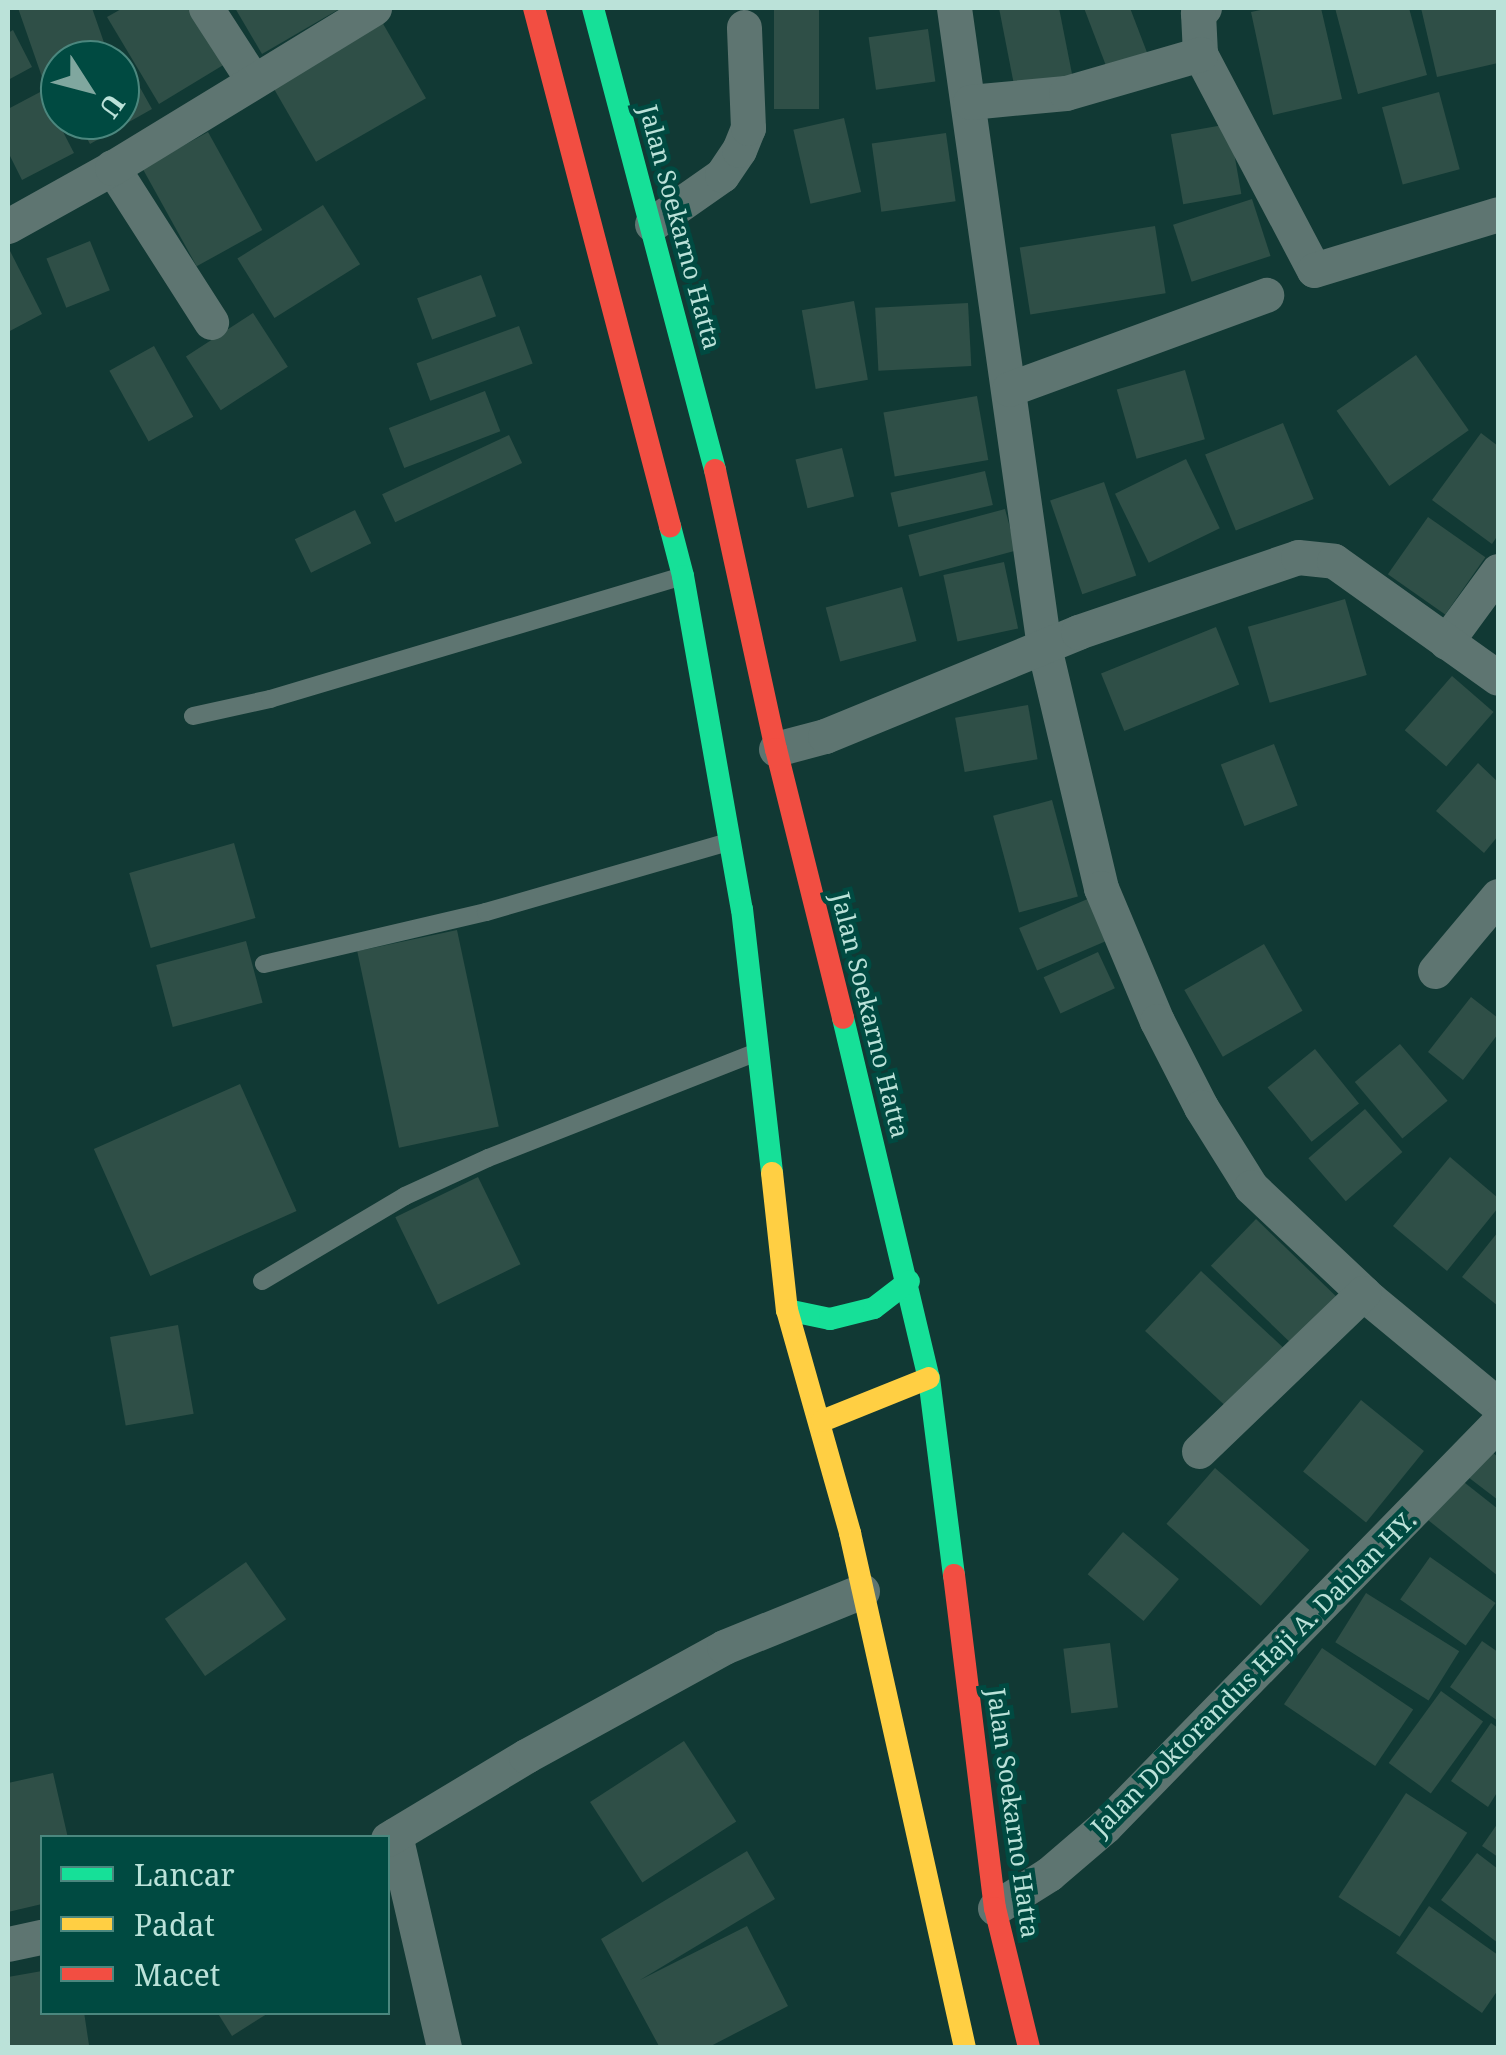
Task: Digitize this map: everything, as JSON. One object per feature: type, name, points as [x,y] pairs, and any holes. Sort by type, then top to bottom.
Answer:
[{"type":"highway","points":[[534,8],[683,576],[742,910],[755,1053],[787,1310],[822,1421],[965,2048]]},
{"type":"highway","name":"Jalan Soekarno Hatta","points":[[593,8],[713,460],[776,749],[909,1281],[929,1378],[996,1908],[1028,2044]]},
{"type":"highway","points":[[787,1310],[830,1319],[874,1308],[909,1281]]},
{"type":"highway","points":[[822,1421],[929,1378]]},
{"type":"street","points":[[206,8],[252,79]]},
{"type":"street","points":[[8,226],[112,168],[374,8]]},
{"type":"street","points":[[954,8],[1044,647],[1102,888],[1158,1021],[1200,1107],[1251,1187],[1363,1292],[1498,1405]]},
{"type":"street","points":[[1204,8],[1198,14],[1200,54],[1314,270],[1498,214]]},
{"type":"street","points":[[652,224],[722,175],[739,150],[748,128],[744,26]]},
{"type":"street","points":[[970,102],[1066,94],[1200,54]]},
{"type":"street","points":[[112,168],[211,322]]},
{"type":"street","points":[[1009,389],[1266,294]]},
{"type":"street","points":[[776,749],[826,736],[1044,647],[1217,582],[1298,557],[1334,561],[1498,678]]},
{"type":"street","points":[[1446,642],[1498,571]]},
{"type":"street","points":[[1434,971],[1498,896]]},
{"type":"street","points":[[1199,1451],[1363,1292]]},
{"type":"street","name":"Jalan Doktorandus Haji A. Dahlan HY.","points":[[996,1908],[1049,1874],[1105,1826],[1498,1423]]},
{"type":"street","points":[[444,2048],[392,1837],[526,1756],[724,1648],[862,1591]]},
{"type":"street","points":[[8,1944],[40,1937]]},
{"type":"lane","points":[[194,716],[270,699],[683,576]]},
{"type":"lane","points":[[264,964],[486,912],[730,841]]},
{"type":"lane","points":[[262,1281],[405,1196],[488,1158],[755,1053]]},
{"type":"building","points":[[18,8],[92,8],[103,40],[40,40],[40,71]]},
{"type":"building","points":[[123,8],[191,8],[225,64],[159,104],[140,72],[140,40],[121,40],[107,17]]},
{"type":"building","points":[[235,8],[341,8],[262,54]]},
{"type":"building","points":[[774,8],[819,8],[819,109],[774,109]]},
{"type":"building","points":[[999,8],[1059,8],[1073,79],[1015,90]]},
{"type":"building","points":[[1084,8],[1130,8],[1148,55],[1108,71]]},
{"type":"building","points":[[1321,8],[1342,99],[1273,115],[1251,12]]},
{"type":"building","points":[[1335,8],[1409,8],[1427,75],[1358,94]]},
{"type":"building","points":[[1421,8],[1498,8],[1498,63],[1437,77]]},
{"type":"building","points":[[378,15],[426,98],[316,162],[268,78]]},
{"type":"building","points":[[928,29],[935,81],[876,90],[869,37]]},
{"type":"building","points":[[13,30],[32,67],[8,80],[8,33]]},
{"type":"building","points":[[140,88],[152,109],[140,116]]},
{"type":"building","points":[[40,92],[40,140],[67,140],[74,153],[22,180],[8,152],[8,109]]},
{"type":"building","points":[[1439,92],[1460,169],[1403,185],[1382,107]]},
{"type":"building","points":[[844,118],[861,192],[810,204],[793,130]]},
{"type":"building","points":[[1229,124],[1241,194],[1183,204],[1171,134]]},
{"type":"building","points":[[208,132],[262,230],[197,266],[142,168]]},
{"type":"building","points":[[946,133],[956,201],[881,212],[872,143]]},
{"type":"building","points":[[1252,199],[1271,256],[1192,282],[1173,225]]},
{"type":"building","points":[[323,205],[360,264],[274,318],[237,259]]},
{"type":"building","points":[[1155,226],[1166,293],[1030,315],[1020,247]]},
{"type":"building","points":[[90,241],[110,290],[66,308],[46,259]]},
{"type":"building","points":[[8,247],[42,314],[8,332]]},
{"type":"building","points":[[481,275],[496,316],[432,340],[417,298]]},
{"type":"building","points":[[854,301],[868,380],[816,389],[802,310]]},
{"type":"building","points":[[968,303],[971,366],[878,371],[875,308]]},
{"type":"building","points":[[253,313],[288,367],[221,410],[186,357]]},
{"type":"building","points":[[519,326],[533,364],[430,401],[417,363]]},
{"type":"building","points":[[154,346],[193,417],[149,442],[109,371]]},
{"type":"building","points":[[1416,355],[1469,430],[1389,486],[1337,411]]},
{"type":"building","points":[[1185,370],[1205,439],[1137,459],[1117,390]]},
{"type":"building","points":[[485,391],[500,431],[404,468],[389,428]]},
{"type":"building","points":[[977,396],[988,460],[895,477],[883,412]]},
{"type":"building","points":[[1283,423],[1314,499],[1236,530],[1205,454]]},
{"type":"building","points":[[1481,433],[1498,446],[1498,535],[1492,544],[1432,500]]},
{"type":"building","points":[[509,435],[522,463],[395,522],[382,494]]},
{"type":"building","points":[[842,448],[854,497],[808,508],[795,460]]},
{"type":"building","points":[[1186,459],[1220,528],[1149,563],[1115,494]]},
{"type":"building","points":[[985,471],[993,505],[898,527],[890,493]]},
{"type":"building","points":[[1104,482],[1136,576],[1082,594],[1050,501]]},
{"type":"building","points":[[1005,509],[1016,551],[920,576],[908,535]]},
{"type":"building","points":[[355,510],[371,543],[311,573],[295,539]]},
{"type":"building","points":[[1428,517],[1485,557],[1445,614],[1388,574]]},
{"type":"building","points":[[1004,562],[1018,629],[957,641],[943,575]]},
{"type":"building","points":[[902,587],[916,641],[840,662],[826,607]]},
{"type":"building","points":[[1345,599],[1367,675],[1270,703],[1248,627]]},
{"type":"building","points":[[1216,627],[1239,684],[1124,731],[1101,673]]},
{"type":"building","points":[[1452,676],[1494,712],[1446,766],[1405,730]]},
{"type":"building","points":[[1028,705],[1038,759],[965,772],[955,718]]},
{"type":"building","points":[[1274,744],[1298,806],[1244,826],[1221,764]]},
{"type":"building","points":[[1478,763],[1498,782],[1498,836],[1484,853],[1436,811]]},
{"type":"building","points":[[1052,800],[1078,897],[1019,912],[993,816]]},
{"type":"building","points":[[234,843],[255,918],[151,948],[129,873]]},
{"type":"building","points":[[1090,898],[1108,940],[1037,970],[1019,928]]},
{"type":"building","points":[[457,930],[499,1127],[399,1148],[357,951]]},
{"type":"building","points":[[246,941],[263,1003],[173,1027],[156,965]]},
{"type":"building","points":[[1264,944],[1302,1011],[1223,1057],[1184,990]]},
{"type":"building","points":[[1098,952],[1115,988],[1061,1014],[1044,977]]},
{"type":"building","points":[[1471,997],[1498,1018],[1498,1034],[1463,1080],[1428,1052]]},
{"type":"building","points":[[1400,1044],[1448,1101],[1402,1139],[1355,1082]]},
{"type":"building","points":[[1315,1049],[1359,1103],[1312,1142],[1268,1087]]},
{"type":"building","points":[[240,1084],[297,1211],[150,1276],[94,1149]]},
{"type":"building","points":[[1365,1109],[1402,1152],[1346,1201],[1308,1158]]},
{"type":"building","points":[[1450,1157],[1498,1198],[1498,1208],[1447,1271],[1393,1226]]},
{"type":"building","points":[[478,1177],[521,1264],[438,1305],[395,1217]]},
{"type":"building","points":[[1256,1219],[1344,1304],[1299,1351],[1211,1266]]},
{"type":"building","points":[[1498,1232],[1498,1306],[1462,1277]]},
{"type":"building","points":[[1201,1271],[1284,1349],[1228,1409],[1145,1331]]},
{"type":"building","points":[[178,1325],[194,1414],[126,1426],[110,1337]]},
{"type":"building","points":[[1361,1400],[1424,1451],[1366,1522],[1303,1471]]},
{"type":"building","points":[[1488,1449],[1498,1457],[1498,1500],[1468,1477]]},
{"type":"building","points":[[1215,1468],[1309,1550],[1261,1606],[1166,1524]]},
{"type":"building","points":[[1460,1479],[1498,1509],[1498,1576],[1428,1520]]},
{"type":"building","points":[[1123,1532],[1179,1579],[1144,1621],[1088,1574]]},
{"type":"building","points":[[1430,1557],[1496,1603],[1466,1645],[1400,1600]]},
{"type":"building","points":[[246,1562],[286,1619],[205,1676],[165,1619]]},
{"type":"building","points":[[1366,1593],[1459,1651],[1429,1700],[1335,1642]]},
{"type":"building","points":[[1482,1641],[1498,1652],[1498,1721],[1450,1687]]},
{"type":"building","points":[[1110,1643],[1118,1708],[1071,1713],[1063,1649]]},
{"type":"building","points":[[1322,1648],[1413,1710],[1375,1766],[1284,1704]]},
{"type":"building","points":[[1441,1691],[1483,1722],[1431,1794],[1389,1763]]},
{"type":"building","points":[[1491,1723],[1498,1728],[1498,1791],[1488,1807],[1451,1781]]},
{"type":"building","points":[[684,1741],[736,1822],[642,1883],[590,1802]]},
{"type":"building","points":[[53,1773],[67,1835],[40,1835],[40,1904],[8,1912],[8,1783]]},
{"type":"building","points":[[1406,1793],[1467,1833],[1400,1937],[1338,1897]]},
{"type":"building","points":[[1498,1823],[1498,1857],[1482,1846]]},
{"type":"building","points":[[747,1851],[775,1899],[640,1980],[747,1926],[788,2006],[707,2048],[660,2048],[601,1939]]},
{"type":"building","points":[[1477,1853],[1498,1869],[1498,1943],[1441,1900]]},
{"type":"building","points":[[1429,1906],[1498,1955],[1498,1990],[1482,2013],[1396,1953]]},
{"type":"building","points":[[40,1971],[40,2015],[84,2015],[89,2045],[8,2048],[8,1977]]},
{"type":"building","points":[[219,2015],[265,2015],[232,2036]]},
{"type":"traffic: fast","points":[[593,8],[715,470]]},
{"type":"traffic: fast","points":[[670,526],[683,576],[742,909],[772,1173]]},
{"type":"traffic: fast","points":[[843,1018],[929,1378],[954,1575]]},
{"type":"traffic: fast","points":[[787,1310],[830,1319],[874,1308],[909,1281]]},
{"type":"traffic: slow","points":[[772,1173],[787,1310],[850,1533],[965,2048]]},
{"type":"traffic: slow","points":[[822,1421],[929,1378]]},
{"type":"traffic: jam","points":[[534,8],[670,526]]},
{"type":"traffic: jam","points":[[715,470],[776,749],[843,1018]]},
{"type":"traffic: jam","points":[[954,1575],[995,1908],[1029,2048]]}]
